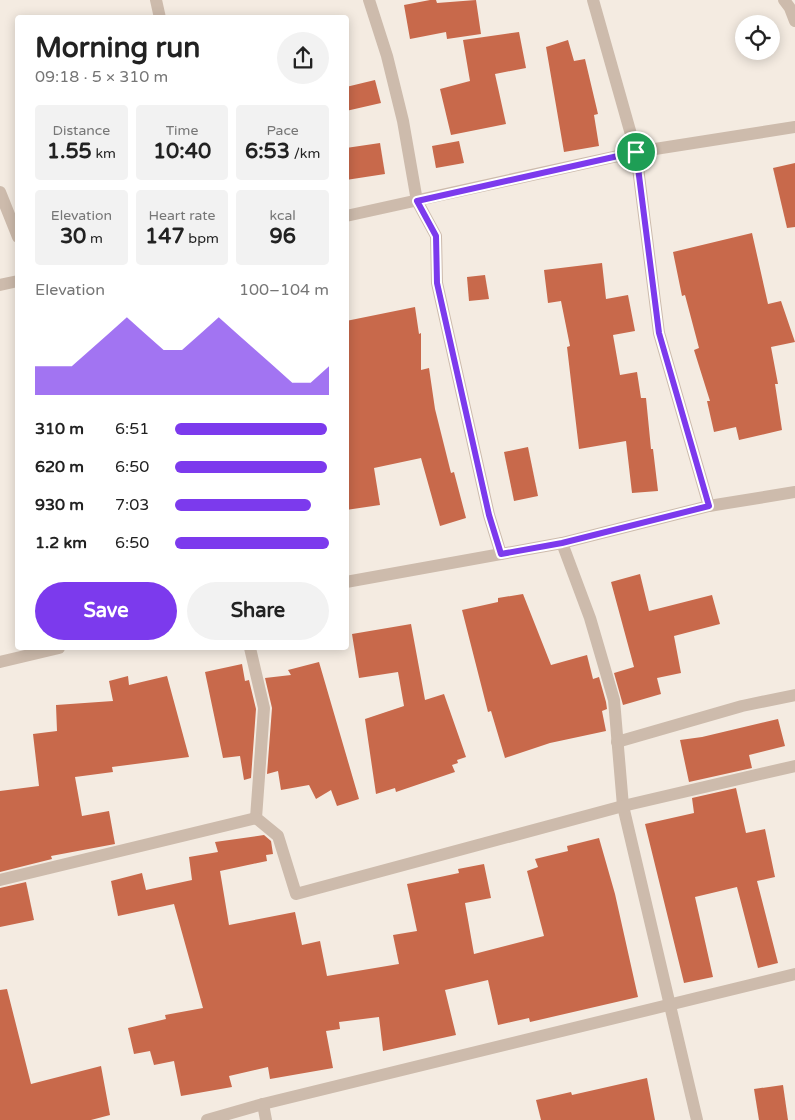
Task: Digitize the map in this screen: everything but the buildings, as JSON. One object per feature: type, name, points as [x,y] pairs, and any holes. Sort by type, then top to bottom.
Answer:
[{"type":"street","points":[[156,0],[159,15]]},
{"type":"street","points":[[369,0],[388,56],[403,120],[417,201],[436,236],[437,283],[489,515],[501,554]]},
{"type":"street","points":[[593,0],[636,152],[659,333],[709,506]]},
{"type":"street","points":[[784,0],[790,8],[795,21]]},
{"type":"street","points":[[349,215],[636,152],[795,127]]},
{"type":"street","points":[[0,192],[15,230]]},
{"type":"street","points":[[0,285],[15,282]]},
{"type":"street","points":[[349,581],[562,543],[709,506],[795,492]]},
{"type":"street","points":[[562,543],[590,618],[614,700],[623,806],[697,1120]]},
{"type":"street","points":[[0,662],[51,650]]},
{"type":"street","points":[[250,650],[264,708],[256,818]]},
{"type":"street","points":[[617,742],[742,706],[795,695]]},
{"type":"street","points":[[256,818],[278,836],[296,894],[623,806],[795,766]]},
{"type":"street","points":[[0,880],[256,818]]},
{"type":"street","points":[[207,1120],[263,1104],[795,974]]},
{"type":"street","points":[[263,1104],[266,1120]]},
{"type":"route","points":[[636,152],[659,333],[709,506],[562,543],[501,554],[489,515],[437,283],[436,236],[417,201],[636,152]]}]
